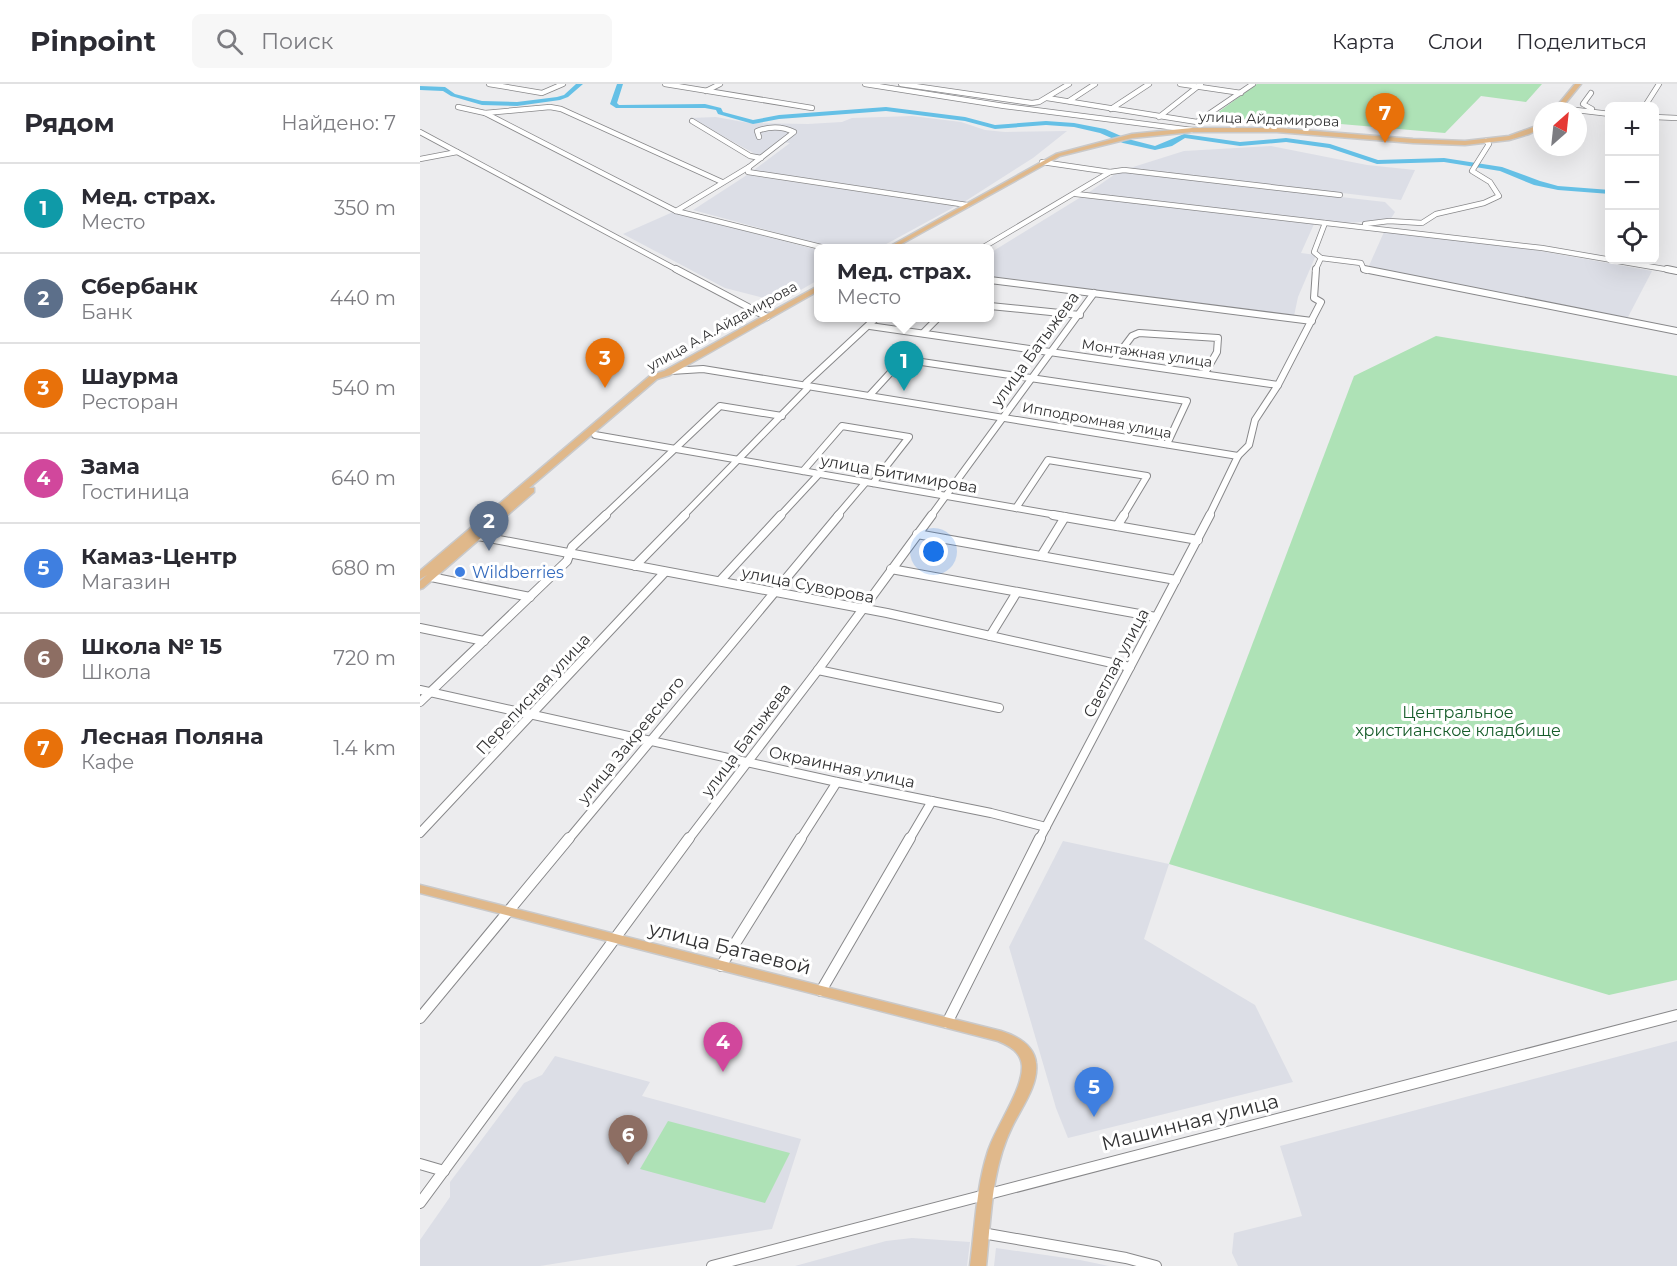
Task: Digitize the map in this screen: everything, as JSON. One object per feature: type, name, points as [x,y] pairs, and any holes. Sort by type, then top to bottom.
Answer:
[{"type":"main road","points":[[1564,102],[1578,84]]},
{"type":"main road","name":"улица Айдамирова","points":[[1042,162],[1067,151],[1101,142],[1132,136],[1192,130],[1276,130],[1432,142],[1485,141],[1520,135],[1533,130]]},
{"type":"main road","points":[[899,244],[1042,162]]},
{"type":"main road","name":"улица А.А.Айдамирова","points":[[420,576],[664,375],[814,291]]},
{"type":"main road","name":"улица А.А.Айдамирова","points":[[420,586],[664,375]]},
{"type":"main road","name":"улица Батаевой","points":[[420,889],[1001,1036],[1016,1042],[1026,1052],[1029,1066],[1026,1081],[1000,1137],[990,1168],[988,1196]]},
{"type":"main road","points":[[978,1266],[988,1196]]},
{"type":"street","points":[[489,84],[542,93],[563,84]]},
{"type":"street","points":[[665,84],[812,108]]},
{"type":"street","points":[[706,91],[720,84]]},
{"type":"street","points":[[865,84],[1192,130]]},
{"type":"street","points":[[901,84],[1032,103],[1047,98],[1069,84]]},
{"type":"street","points":[[1069,101],[1095,84]]},
{"type":"street","points":[[1111,109],[1149,84]]},
{"type":"street","points":[[1180,84],[1241,93]]},
{"type":"street","points":[[1047,98],[1201,121],[1253,84]]},
{"type":"street","points":[[1648,102],[1659,84]]},
{"type":"street","points":[[1158,116],[1199,85]]},
{"type":"street","points":[[945,97],[962,87]]},
{"type":"street","points":[[1591,93],[1584,105],[1593,112]]},
{"type":"street","points":[[458,107],[485,113],[676,211],[814,246]]},
{"type":"street","points":[[485,113],[550,107],[561,109],[722,182]]},
{"type":"street","points":[[1587,111],[1605,113]]},
{"type":"street","points":[[1158,116],[1167,126]]},
{"type":"street","points":[[1659,117],[1677,118]]},
{"type":"street","points":[[693,122],[750,156],[761,158]]},
{"type":"street","points":[[676,211],[749,167],[794,132],[785,128],[766,128],[758,131],[759,137]]},
{"type":"street","points":[[420,132],[767,317]]},
{"type":"street","points":[[1349,225],[1389,221],[1422,223],[1436,214],[1484,203],[1499,196],[1490,182],[1473,173],[1472,168],[1489,144],[1485,141]]},
{"type":"street","points":[[420,159],[456,152]]},
{"type":"street","points":[[1042,162],[1110,172],[1124,170],[1340,195]]},
{"type":"street","points":[[749,167],[747,170],[752,173],[967,205]]},
{"type":"street","points":[[991,244],[1110,172]]},
{"type":"street","points":[[1076,194],[1542,248],[1677,271]]},
{"type":"street","points":[[1325,223],[1314,252],[1321,258],[1361,263],[1364,265],[1362,270],[1677,331]]},
{"type":"street","points":[[994,280],[1312,321],[1321,302],[1314,298],[1314,273],[1321,258]]},
{"type":"street","name":"улица Батыжева","points":[[420,1203],[746,762],[818,670],[1094,293]]},
{"type":"street","points":[[994,306],[1028,308],[1080,315]]},
{"type":"street","name":"Светлая улица","points":[[947,1023],[1046,827],[1198,540],[1238,456],[1249,446],[1255,420],[1278,384],[1312,321]]},
{"type":"street","points":[[635,566],[782,416],[807,389],[806,383],[830,359],[870,326],[868,324],[871,322]]},
{"type":"street","points":[[923,333],[934,322]]},
{"type":"street","name":"Монтажная улица","points":[[870,326],[1278,384]]},
{"type":"street","points":[[1114,360],[1132,336],[1147,333],[1215,337],[1219,340],[1217,352],[1205,374]]},
{"type":"street","points":[[701,354],[703,369]]},
{"type":"street","points":[[869,396],[904,360],[1034,377],[1187,401],[1167,444]]},
{"type":"street","name":"Ипподромная улица","points":[[664,375],[703,369],[1238,456]]},
{"type":"street","points":[[420,702],[567,561],[572,547],[720,406],[782,416]]},
{"type":"street","name":"улица Закревского","points":[[420,1018],[773,592],[909,437],[842,426],[803,471]]},
{"type":"street","name":"улица Битимирова","points":[[595,435],[1198,540]]},
{"type":"street","points":[[1016,508],[1048,460],[1147,476],[1117,526]]},
{"type":"street","points":[[720,581],[819,474]]},
{"type":"street","points":[[1041,556],[1065,517]]},
{"type":"street","points":[[917,534],[1176,580]]},
{"type":"street","name":"улица Суворова","points":[[478,536],[862,608],[1130,667]]},
{"type":"street","points":[[891,569],[1156,617]]},
{"type":"street","name":"Переписная улица","points":[[420,833],[665,572]]},
{"type":"street","points":[[431,577],[530,597]]},
{"type":"street","points":[[990,636],[1017,592]]},
{"type":"street","points":[[420,628],[484,641]]},
{"type":"street","points":[[818,670],[999,708]]},
{"type":"street","name":"Окраинная улица","points":[[420,690],[1046,827]]},
{"type":"street","points":[[721,966],[837,782]]},
{"type":"street","points":[[821,991],[932,801]]},
{"type":"street","name":"Машинная улица","points":[[712,1266],[1677,1015]]},
{"type":"street","points":[[420,1164],[444,1171]]},
{"type":"street","points":[[982,1233],[1126,1258],[1156,1266]]},
{"type":"shaded area","points":[[912,116],[961,122],[985,130],[1005,132],[1067,131],[1033,158],[964,202],[754,170],[790,143],[781,142],[762,156],[757,155],[690,118],[716,117],[749,123],[808,124],[842,122],[852,118]]},
{"type":"shaded area","points":[[1271,146],[1367,165],[1415,170],[1401,200],[1130,168],[1184,151]]},
{"type":"shaded area","points":[[1118,172],[1385,202],[1395,212],[1390,220],[1346,223],[1088,193]]},
{"type":"shaded area","points":[[747,175],[956,206],[886,244],[818,244],[693,210]]},
{"type":"shaded area","points":[[1081,197],[1314,224],[1301,253],[1316,255],[1298,297],[1294,316],[994,277],[994,251]]},
{"type":"shaded area","points":[[673,212],[814,249],[814,282],[780,302],[725,288],[623,234]]},
{"type":"shaded area","points":[[1384,232],[1529,249],[1652,271],[1627,319],[1368,268]]},
{"type":"shaded area","points":[[1063,841],[1169,864],[1144,939],[1255,1005],[1293,1082],[1068,1138],[1056,1108],[1009,947]]},
{"type":"shaded area","points":[[1677,1041],[1677,1266],[1238,1266],[1232,1253],[1234,1233],[1302,1216],[1280,1146]]},
{"type":"shaded area","points":[[555,1056],[650,1082],[642,1096],[801,1139],[772,1229],[540,1266],[420,1266],[420,1240],[450,1197],[450,1182],[524,1083],[542,1075]]},
{"type":"shaded area","points":[[912,1238],[970,1242],[967,1266],[795,1266],[886,1241]]},
{"type":"shaded area","points":[[996,1248],[1080,1260],[1109,1266],[994,1266]]},
{"type":"green space","points":[[1257,84],[1542,84],[1526,102],[1481,96],[1445,133],[1271,118],[1206,121]]},
{"type":"green space","name":"Центральное христианское кладбище","points":[[1436,336],[1677,376],[1677,980],[1609,995],[1169,864],[1354,376]]},
{"type":"green space","points":[[668,1121],[790,1153],[765,1203],[640,1169]]},
{"type":"waterway","points":[[420,88],[445,89],[453,95],[482,103],[517,104],[558,99],[566,96],[580,84]]},
{"type":"waterway","points":[[620,84],[613,104],[618,107],[705,106],[719,109],[720,113],[753,122],[779,117],[886,109],[965,119],[995,127],[1046,123],[1074,125],[1102,131],[1126,141],[1155,148],[1184,136],[1240,144],[1286,140],[1330,146],[1377,162],[1444,160],[1502,169],[1537,183],[1558,188],[1605,192]]},
{"type":"place","name":"Лесная Поляна","points":[[1385,143]]},
{"type":"place","name":"Шаурма","points":[[605,388]]},
{"type":"place","name":"Мед. страх.","points":[[904,391]]},
{"type":"place","name":"Сбербанк","points":[[489,551]]},
{"type":"place","name":"Wildberries","points":[[460,572]]},
{"type":"place","name":"Зама","points":[[723,1072]]},
{"type":"place","name":"Камаз-Центр","points":[[1094,1117]]},
{"type":"place","name":"Школа № 15","points":[[628,1165]]}]
